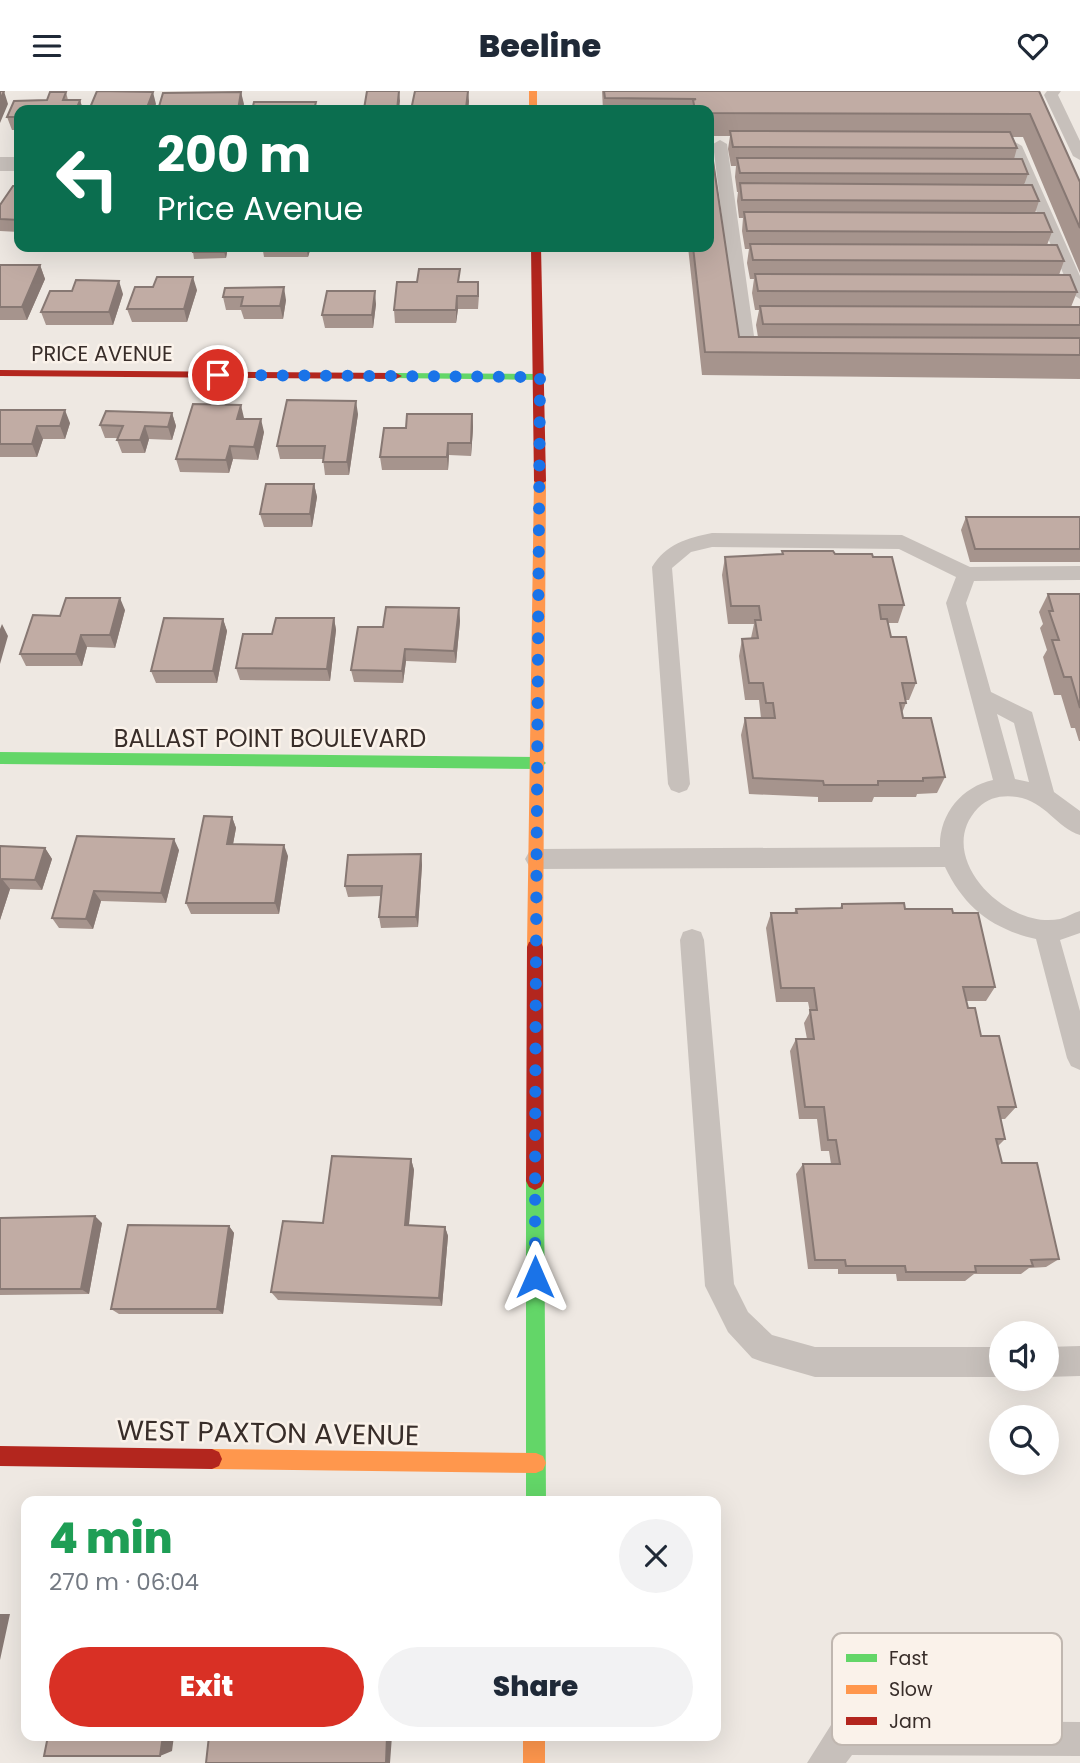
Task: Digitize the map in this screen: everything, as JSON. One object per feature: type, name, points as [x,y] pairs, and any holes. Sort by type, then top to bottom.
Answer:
[{"type":"street","points":[[536,252],[540,377],[539,763],[534,1014],[536,1496]]},
{"type":"street","name":"PRICE AVENUE","points":[[0,373],[540,377]]},
{"type":"street","name":"BALLAST POINT BOULEVARD","points":[[0,758],[539,763]]},
{"type":"street","name":"WEST PAXTON AVENUE","points":[[0,1456],[536,1463]]},
{"type":"street","points":[[534,1741],[534,1763]]},
{"type":"lane","points":[[1054,91],[1051,95],[1080,156]]},
{"type":"lane","points":[[721,144],[747,348],[789,348]]},
{"type":"lane","points":[[975,145],[1015,146],[1080,293]]},
{"type":"lane","points":[[679,784],[662,567],[674,551],[690,544],[712,540],[902,542],[967,574],[1080,573]]},
{"type":"lane","points":[[967,574],[956,603],[1006,786]]},
{"type":"lane","points":[[982,697],[1024,718],[1044,796]]},
{"type":"lane","points":[[1080,826],[1068,812],[1044,796],[1006,786],[981,792],[960,812],[953,834],[954,857],[966,886],[983,906],[1010,922],[1046,932],[1080,921]]},
{"type":"lane","points":[[537,859],[954,857]]},
{"type":"lane","points":[[1046,932],[1080,1058]]},
{"type":"lane","points":[[692,940],[720,1286],[738,1322],[763,1347],[815,1362],[989,1362]]},
{"type":"lane","points":[[1059,1362],[1080,1361]]},
{"type":"lane","points":[[1062,1739],[1080,1739]]},
{"type":"lane","points":[[825,1763],[837,1745]]},
{"type":"building","points":[[97,91],[153,92],[148,105],[91,105]]},
{"type":"building","points":[[367,91],[399,91],[398,105],[365,105]]},
{"type":"building","points":[[415,91],[468,91],[466,105],[412,105]]},
{"type":"building","points":[[604,91],[1039,91],[1080,182],[1080,228],[1030,114],[714,113],[714,105],[694,105],[693,100],[696,99],[605,98]]},
{"type":"building","points":[[50,92],[66,92],[63,100],[80,100],[78,105],[14,105],[14,117],[7,117],[14,101],[47,100]]},
{"type":"building","points":[[241,92],[239,105],[159,105],[163,93]]},
{"type":"building","points":[[254,102],[316,102],[315,105],[253,105]]},
{"type":"building","points":[[730,131],[1010,132],[1017,148],[733,147]]},
{"type":"building","points":[[737,158],[1022,159],[1028,174],[740,173]]},
{"type":"building","points":[[714,168],[739,337],[1080,338],[1080,355],[705,352],[694,252],[714,252]]},
{"type":"building","points":[[740,183],[1032,185],[1039,201],[742,200]]},
{"type":"building","points":[[14,186],[14,220],[0,219],[0,205]]},
{"type":"building","points":[[744,212],[1044,213],[1052,232],[747,231]]},
{"type":"building","points":[[750,244],[1057,245],[1064,261],[753,260]]},
{"type":"building","points":[[0,265],[40,265],[22,307],[0,307]]},
{"type":"building","points":[[419,269],[460,269],[458,282],[478,282],[478,296],[457,296],[456,310],[394,310],[397,282],[417,282]]},
{"type":"building","points":[[755,274],[1070,275],[1077,292],[758,291]]},
{"type":"building","points":[[157,277],[193,277],[184,309],[127,309],[135,287],[153,287]]},
{"type":"building","points":[[76,280],[119,281],[109,312],[41,312],[50,291],[72,291]]},
{"type":"building","points":[[284,287],[280,306],[241,306],[243,297],[223,297],[225,288]]},
{"type":"building","points":[[327,291],[375,291],[372,315],[322,315]]},
{"type":"building","points":[[760,306],[1080,307],[1080,325],[763,324]]},
{"type":"building","points":[[287,400],[356,401],[347,462],[323,462],[325,446],[277,446]]},
{"type":"building","points":[[193,404],[241,405],[237,419],[261,419],[254,447],[230,446],[226,460],[176,459]]},
{"type":"building","points":[[0,410],[65,410],[60,426],[37,426],[32,444],[0,444]]},
{"type":"building","points":[[106,411],[172,413],[168,427],[145,426],[140,440],[117,440],[123,426],[100,425]]},
{"type":"building","points":[[407,414],[472,414],[471,443],[448,443],[447,457],[380,457],[384,428],[406,428]]},
{"type":"building","points":[[266,484],[314,484],[310,514],[260,514]]},
{"type":"building","points":[[966,517],[1080,517],[1080,549],[975,549]]},
{"type":"building","points":[[782,551],[833,551],[835,554],[892,557],[904,605],[879,605],[881,619],[887,619],[891,637],[906,637],[916,683],[902,683],[906,703],[900,703],[903,718],[931,718],[945,777],[923,778],[923,781],[878,781],[878,785],[824,785],[823,781],[753,778],[745,718],[775,718],[773,703],[766,703],[763,683],[749,683],[742,639],[758,638],[755,620],[761,620],[759,606],[731,606],[725,557],[783,554]]},
{"type":"building","points":[[1048,594],[1080,594],[1080,708],[1071,677],[1064,677],[1052,640],[1059,640],[1049,611],[1053,611]]},
{"type":"building","points":[[66,598],[120,598],[110,635],[81,635],[76,654],[20,654],[33,615],[60,616]]},
{"type":"building","points":[[386,607],[459,608],[454,651],[405,649],[402,671],[351,670],[358,627],[383,627]]},
{"type":"building","points":[[164,618],[223,619],[213,671],[151,671]]},
{"type":"building","points":[[276,618],[334,618],[327,669],[236,668],[243,634],[272,634]]},
{"type":"building","points":[[204,816],[232,817],[227,844],[284,845],[275,903],[186,903]]},
{"type":"building","points":[[77,836],[174,839],[161,893],[94,891],[86,919],[52,918]]},
{"type":"building","points":[[0,846],[45,848],[35,880],[2,879],[0,885]]},
{"type":"building","points":[[421,854],[416,917],[379,917],[382,886],[345,886],[348,855]]},
{"type":"building","points":[[904,903],[905,909],[952,909],[953,913],[978,913],[995,987],[963,987],[968,1008],[975,1008],[981,1036],[999,1036],[1016,1107],[998,1107],[1005,1139],[996,1139],[1002,1163],[1037,1163],[1059,1259],[1031,1260],[1033,1266],[975,1266],[976,1272],[906,1272],[905,1266],[846,1266],[845,1260],[815,1260],[803,1164],[840,1164],[836,1140],[828,1140],[824,1107],[805,1107],[796,1039],[814,1039],[810,1010],[817,1010],[814,988],[781,988],[771,913],[797,913],[796,909],[842,908],[842,904]]},
{"type":"building","points":[[332,1156],[411,1159],[405,1225],[445,1227],[439,1298],[271,1292],[283,1221],[323,1223]]},
{"type":"building","points":[[95,1216],[81,1289],[0,1289],[0,1218]]},
{"type":"building","points":[[128,1225],[229,1226],[217,1309],[111,1309]]},
{"type":"building","points":[[47,1741],[162,1741],[160,1756],[44,1756]]},
{"type":"building","points":[[208,1741],[387,1741],[386,1763],[206,1763]]},
{"type":"traffic: fast","points":[[396,376],[540,377]]},
{"type":"traffic: fast","points":[[0,758],[539,763]]},
{"type":"traffic: fast","points":[[535,1181],[536,1496]]},
{"type":"traffic: slow","points":[[533,91],[533,105]]},
{"type":"traffic: slow","points":[[535,947],[540,481]]},
{"type":"traffic: slow","points":[[212,1459],[536,1463]]},
{"type":"traffic: slow","points":[[534,1741],[534,1763]]},
{"type":"traffic: jam","points":[[536,252],[540,481]]},
{"type":"traffic: jam","points":[[0,373],[396,376]]},
{"type":"traffic: jam","points":[[535,947],[535,1181]]},
{"type":"traffic: jam","points":[[0,1456],[212,1459]]},
{"type":"route","points":[[218,375],[540,377],[539,763],[534,1014],[535,1277]]}]
